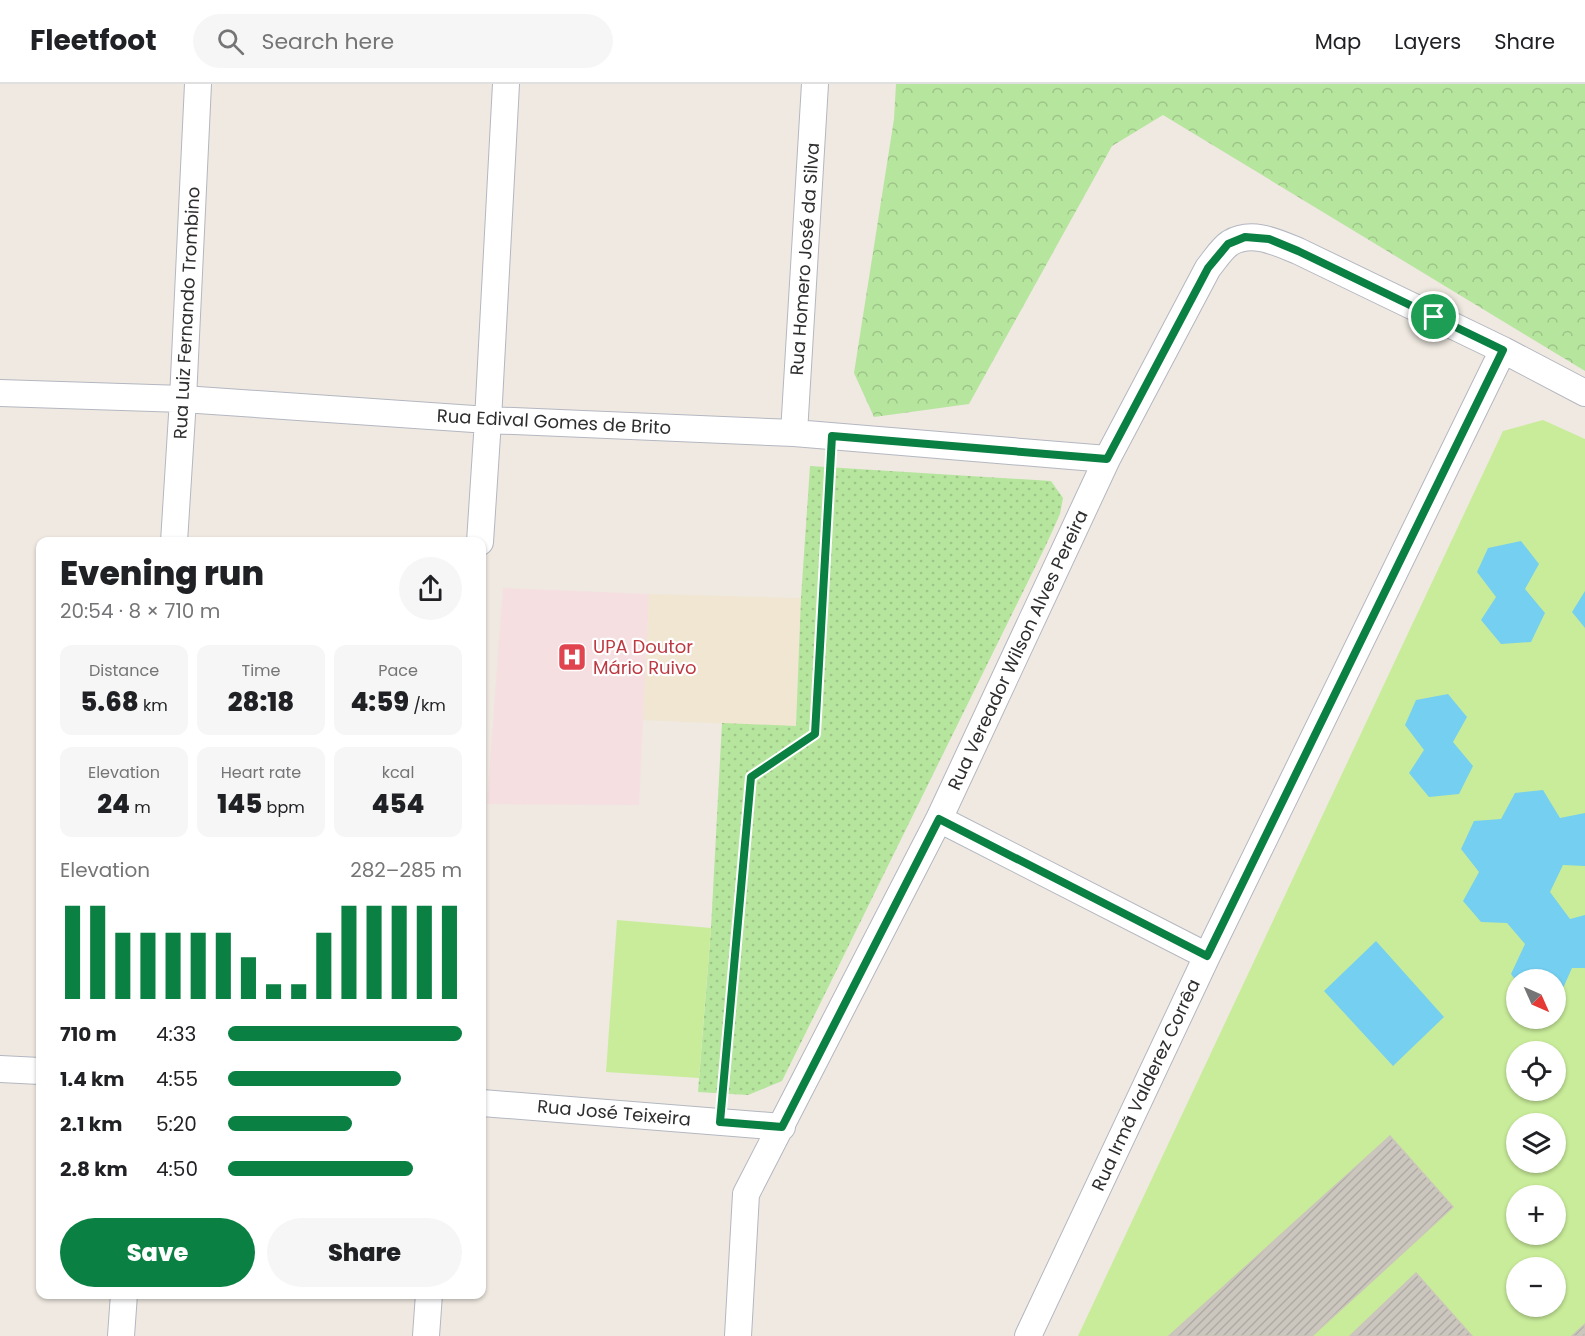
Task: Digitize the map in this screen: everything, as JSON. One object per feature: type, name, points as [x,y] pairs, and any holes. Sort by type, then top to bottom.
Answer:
[{"type":"street","name":"Rua Luiz Fernando Trombino","points":[[174,537],[198,84]]},
{"type":"street","points":[[480,537],[506,84]]},
{"type":"street","name":"Rua Homero José da Silva","points":[[794,433],[815,84]]},
{"type":"street","name":"Rua Vereador Wilson Alves Pereira","points":[[738,1336],[746,1194],[939,819],[1107,459],[1208,268],[1228,244],[1245,237],[1269,239],[1298,251],[1503,350],[1585,393]]},
{"type":"street","name":"Rua Irmã Valderez Corrêa","points":[[1028,1336],[1207,956],[1503,350]]},
{"type":"street","name":"Rua Edival Gomes de Brito","points":[[0,393],[183,399],[488,420],[794,433],[1107,459]]},
{"type":"street","points":[[939,819],[1207,956]]},
{"type":"street","points":[[0,1070],[36,1071]]},
{"type":"street","name":"Rua José Teixeira","points":[[486,1103],[782,1127]]},
{"type":"street","points":[[121,1336],[124,1299]]},
{"type":"street","points":[[426,1336],[429,1299]]},
{"type":"path","points":[[720,1122],[751,777],[815,734],[832,436]]},
{"type":"shaded area","name":"UPA Doutor Mário Ruivo","points":[[503,588],[649,594],[639,805],[487,804]]},
{"type":"shaded area","points":[[649,594],[801,598],[796,727],[643,720]]},
{"type":"green space","points":[[896,84],[1585,84],[1585,371],[1163,115],[1112,146],[969,404],[874,417],[854,373],[894,119]]},
{"type":"green space","points":[[1543,420],[1585,439],[1585,1336],[1078,1336],[1503,431]]},
{"type":"green space","points":[[810,466],[1051,481],[1063,498],[1060,514],[1046,545],[782,1081],[748,1095],[698,1092],[711,928],[722,723],[796,726],[801,598]]},
{"type":"green space","points":[[617,920],[711,928],[699,1078],[606,1072]]},
{"type":"water","points":[[1521,541],[1539,564],[1525,589],[1545,613],[1531,642],[1501,644],[1481,620],[1496,597],[1477,572],[1488,548]]},
{"type":"water","points":[[1585,591],[1585,628],[1572,612]]},
{"type":"water","points":[[1448,694],[1467,717],[1453,742],[1473,766],[1459,794],[1429,797],[1409,773],[1424,750],[1405,725],[1416,700]]},
{"type":"water","points":[[1543,790],[1560,818],[1585,813],[1585,866],[1563,865],[1550,892],[1570,919],[1585,915],[1585,968],[1572,968],[1566,982],[1566,969],[1513,969],[1525,944],[1507,923],[1481,922],[1463,901],[1479,872],[1461,849],[1474,821],[1501,819],[1515,793]]},
{"type":"water","points":[[1376,941],[1444,1017],[1393,1066],[1324,991]]},
{"type":"building","points":[[1390,1136],[1453,1207],[1312,1336],[1169,1336]]},
{"type":"building","points":[[1416,1273],[1472,1336],[1350,1336]]},
{"type":"building","points":[[1585,1324],[1585,1336],[1572,1336]]},
{"type":"place","name":"UPA Doutor Mário Ruivo","points":[[572,657]]},
{"type":"route","points":[[1245,237],[1269,239],[1298,251],[1434,317],[1503,350],[1207,956],[939,819],[782,1127],[720,1122],[751,777],[815,734],[832,436],[1107,459],[1208,268],[1228,244],[1245,237]]}]
